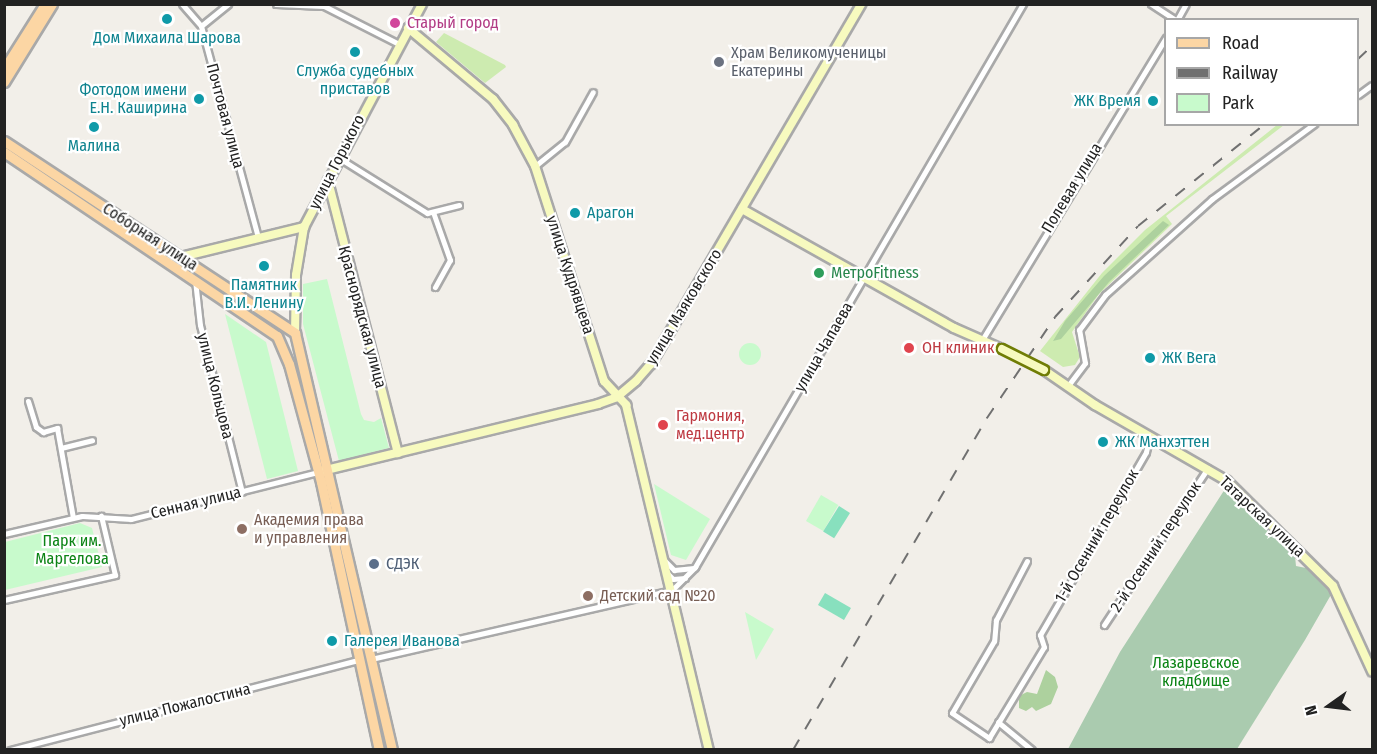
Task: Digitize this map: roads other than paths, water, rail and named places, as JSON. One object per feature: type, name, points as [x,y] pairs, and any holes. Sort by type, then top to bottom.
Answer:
[{"type":"main road","points":[[4,69],[45,4]]},
{"type":"main road","points":[[4,82],[52,4]]},
{"type":"main road","name":"Соборная улица","points":[[4,141],[295,333]]},
{"type":"main road","name":"Соборная улица","points":[[4,152],[277,336],[289,364],[318,472]]},
{"type":"main road","points":[[295,333],[392,750]]},
{"type":"main road","points":[[318,472],[380,750]]},
{"type":"street","name":"Почтовая улица","points":[[182,4],[201,26],[257,234]]},
{"type":"street","points":[[201,26],[228,4]]},
{"type":"street","points":[[276,4],[324,6],[399,44]]},
{"type":"street","name":"улица Горького","points":[[295,333],[296,275],[304,226],[422,4]]},
{"type":"street","name":"улица Маяковского","points":[[318,472],[518,426],[616,397],[651,364],[861,4]]},
{"type":"street","name":"улица Чапаева","points":[[672,590],[695,567],[1023,4]]},
{"type":"street","points":[[1151,4],[1174,18]]},
{"type":"street","points":[[1178,18],[1186,4]]},
{"type":"street","name":"улица Кудрявцева","points":[[408,28],[493,99],[513,125],[535,166],[604,381],[616,397],[626,405],[709,750]]},
{"type":"street","name":"Полевая улица","points":[[982,340],[1164,40]]},
{"type":"street","points":[[1359,94],[1372,85]]},
{"type":"street","points":[[535,166],[565,142],[593,92]]},
{"type":"street","points":[[1067,387],[1085,363],[1079,330],[1105,295],[1212,199],[1311,126]]},
{"type":"street","points":[[339,158],[427,213],[459,204]]},
{"type":"street","name":"Краснорядская улица","points":[[328,181],[398,453]]},
{"type":"street","name":"Татарская улица","points":[[742,209],[863,279],[1044,370],[1067,387],[1227,481],[1332,586],[1372,671]]},
{"type":"street","points":[[433,212],[450,260],[435,287]]},
{"type":"street","points":[[181,257],[304,226]]},
{"type":"street","name":"улица Кольцова","points":[[194,278],[200,325],[242,492]]},
{"type":"street","points":[[28,401],[36,427],[43,432],[57,428],[73,518]]},
{"type":"street","name":"1-й Осенний переулок","points":[[998,722],[1044,647],[1040,635],[1146,452],[1150,435]]},
{"type":"street","points":[[61,448],[92,440]]},
{"type":"street","name":"2-й Осенний переулок","points":[[1104,625],[1208,468]]},
{"type":"street","name":"Сенная улица","points":[[4,534],[73,518],[100,516],[131,519],[318,472]]},
{"type":"street","points":[[4,600],[115,574],[100,516]]},
{"type":"street","points":[[665,560],[674,570],[695,567]]},
{"type":"street","points":[[1027,561],[996,620],[994,641],[952,713],[989,738],[998,722],[1032,750]]},
{"type":"street","points":[[668,574],[673,579],[685,578]]},
{"type":"street","points":[[371,659],[672,590]]},
{"type":"street","name":"улица Пожалостина","points":[[10,750],[359,660]]},
{"type":"railway","points":[[1359,58],[1372,46]]},
{"type":"railway","points":[[793,750],[987,418],[1055,317],[1138,226],[1263,126]]},
{"type":"place","name":"Дом Михаила Шарова","points":[[167,19]]},
{"type":"place","name":"Старый город","points":[[395,23]]},
{"type":"place","name":"Служба судебных приставов","points":[[355,52]]},
{"type":"place","name":"Храм Великомученицы Екатерины","points":[[719,62]]},
{"type":"place","name":"Фотодом имени Е.Н. Каширина","points":[[199,99]]},
{"type":"place","name":"ЖК Время","points":[[1153,101]]},
{"type":"place","name":"Малина","points":[[94,127]]},
{"type":"place","name":"Арагон","points":[[575,213]]},
{"type":"place","name":"Памятник В.И. Ленину","points":[[264,266]]},
{"type":"place","name":"МетроFitness","points":[[819,273]]},
{"type":"place","name":"ОН клиник","points":[[909,348]]},
{"type":"place","name":"ЖК Вега","points":[[1150,358]]},
{"type":"place","name":"Гармония, мед.центр","points":[[663,425]]},
{"type":"place","name":"ЖК Манхэттен","points":[[1103,442]]},
{"type":"place","name":"Академия права и управления","points":[[242,529]]},
{"type":"place","name":"СДЭК","points":[[374,564]]},
{"type":"place","name":"Детский сад №20","points":[[588,596]]},
{"type":"place","name":"Галерея Иванова","points":[[332,641]]},
{"type":"park label","name":"Парк им. Маргелова","points":[[72,550]]},
{"type":"park label","name":"Лазаревское кладбище","points":[[1196,672]]}]
